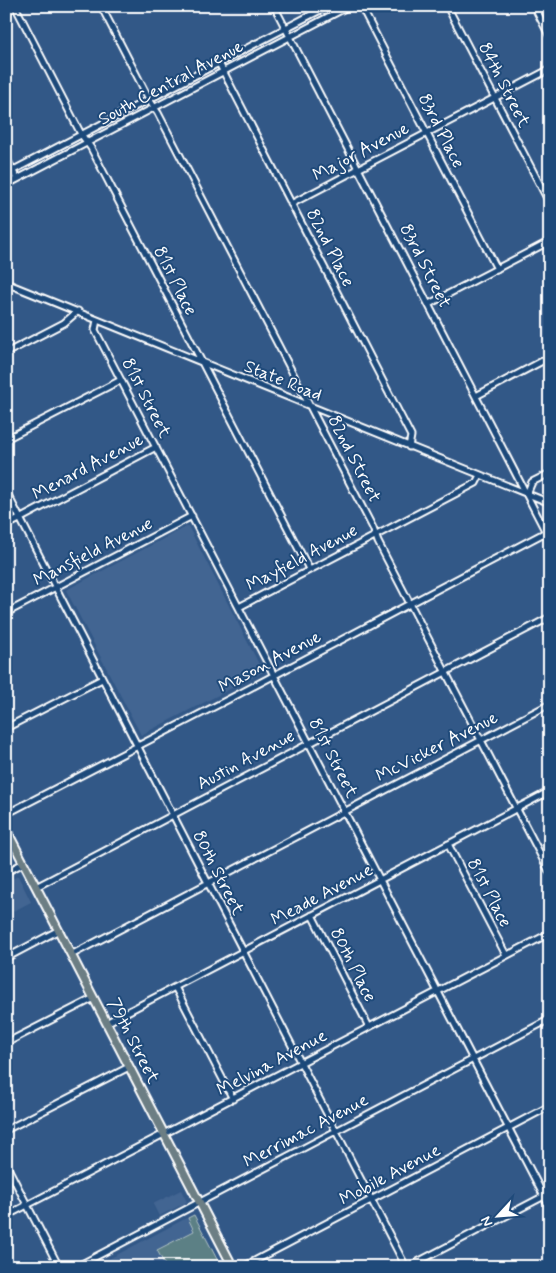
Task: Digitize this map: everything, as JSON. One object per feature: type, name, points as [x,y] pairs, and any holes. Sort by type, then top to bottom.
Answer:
[{"type":"main road","name":"79th Street","points":[[6,829],[233,1267]]},
{"type":"street","name":"81st Place","points":[[15,6],[309,569]]},
{"type":"street","name":"82nd Street","points":[[101,6],[311,407],[410,604],[550,873]]},
{"type":"street","name":"83rd Street","points":[[274,6],[550,540]]},
{"type":"street","name":"South Central Avenue","points":[[6,174],[328,6]]},
{"type":"street","name":"South Central Avenue","points":[[6,185],[349,6]]},
{"type":"street","name":"83rd Place","points":[[361,6],[497,269]]},
{"type":"street","name":"84th Street","points":[[447,6],[550,204]]},
{"type":"street","points":[[534,6],[550,37]]},
{"type":"street","name":"82nd Place","points":[[218,63],[411,436],[409,446]]},
{"type":"street","name":"Major Avenue","points":[[291,204],[550,69]]},
{"type":"street","points":[[6,157],[18,179]]},
{"type":"street","points":[[429,304],[550,241]]},
{"type":"street","name":"State Road","points":[[6,283],[550,503]]},
{"type":"street","points":[[6,353],[64,323],[78,311]]},
{"type":"street","name":"81st Street","points":[[97,320],[95,330],[550,1208]]},
{"type":"street","points":[[476,396],[550,358]]},
{"type":"street","points":[[6,439],[121,380]]},
{"type":"street","name":"Menard Avenue","points":[[6,526],[156,447]]},
{"type":"street","points":[[527,494],[531,483],[550,473]]},
{"type":"street","name":"Mayfield Avenue","points":[[239,607],[476,483],[480,475]]},
{"type":"street","name":"80th Street","points":[[6,491],[407,1267]]},
{"type":"street","name":"Mansfield Avenue","points":[[6,612],[192,516]]},
{"type":"street","name":"Mason Avenue","points":[[6,814],[138,747],[546,532]]},
{"type":"street","name":"Austin Avenue","points":[[36,887],[550,617]]},
{"type":"street","points":[[6,728],[102,679]]},
{"type":"street","name":"McVicker Avenue","points":[[71,955],[344,810],[550,704]]},
{"type":"street","name":"Meade Avenue","points":[[106,1023],[550,791]]},
{"type":"street","name":"81st Place","points":[[448,844],[506,955]]},
{"type":"street","points":[[6,872],[24,863]]},
{"type":"street","name":"80th Place","points":[[312,916],[369,1027]]},
{"type":"street","points":[[6,958],[59,930]]},
{"type":"street","name":"Melvina Avenue","points":[[6,1216],[302,1064],[550,933]]},
{"type":"street","points":[[176,987],[233,1099]]},
{"type":"street","points":[[6,1043],[94,998]]},
{"type":"street","name":"Merrimac Avenue","points":[[76,1267],[550,1019]]},
{"type":"street","points":[[6,1130],[129,1066]]},
{"type":"street","name":"Mobile Avenue","points":[[243,1267],[550,1106]]},
{"type":"street","points":[[6,1164],[59,1267]]},
{"type":"street","points":[[407,1267],[550,1193]]},
{"type":"shaded area","points":[[188,526],[263,672],[141,735],[66,590]]},
{"type":"shaded area","points":[[18,876],[31,902],[6,915],[6,882]]},
{"type":"shaded area","points":[[181,1190],[187,1202],[159,1216],[153,1204]]},
{"type":"shaded area","points":[[194,1214],[222,1267],[94,1267]]},
{"type":"green space","points":[[194,1215],[221,1267],[166,1267],[157,1250],[194,1231],[188,1218]]}]
